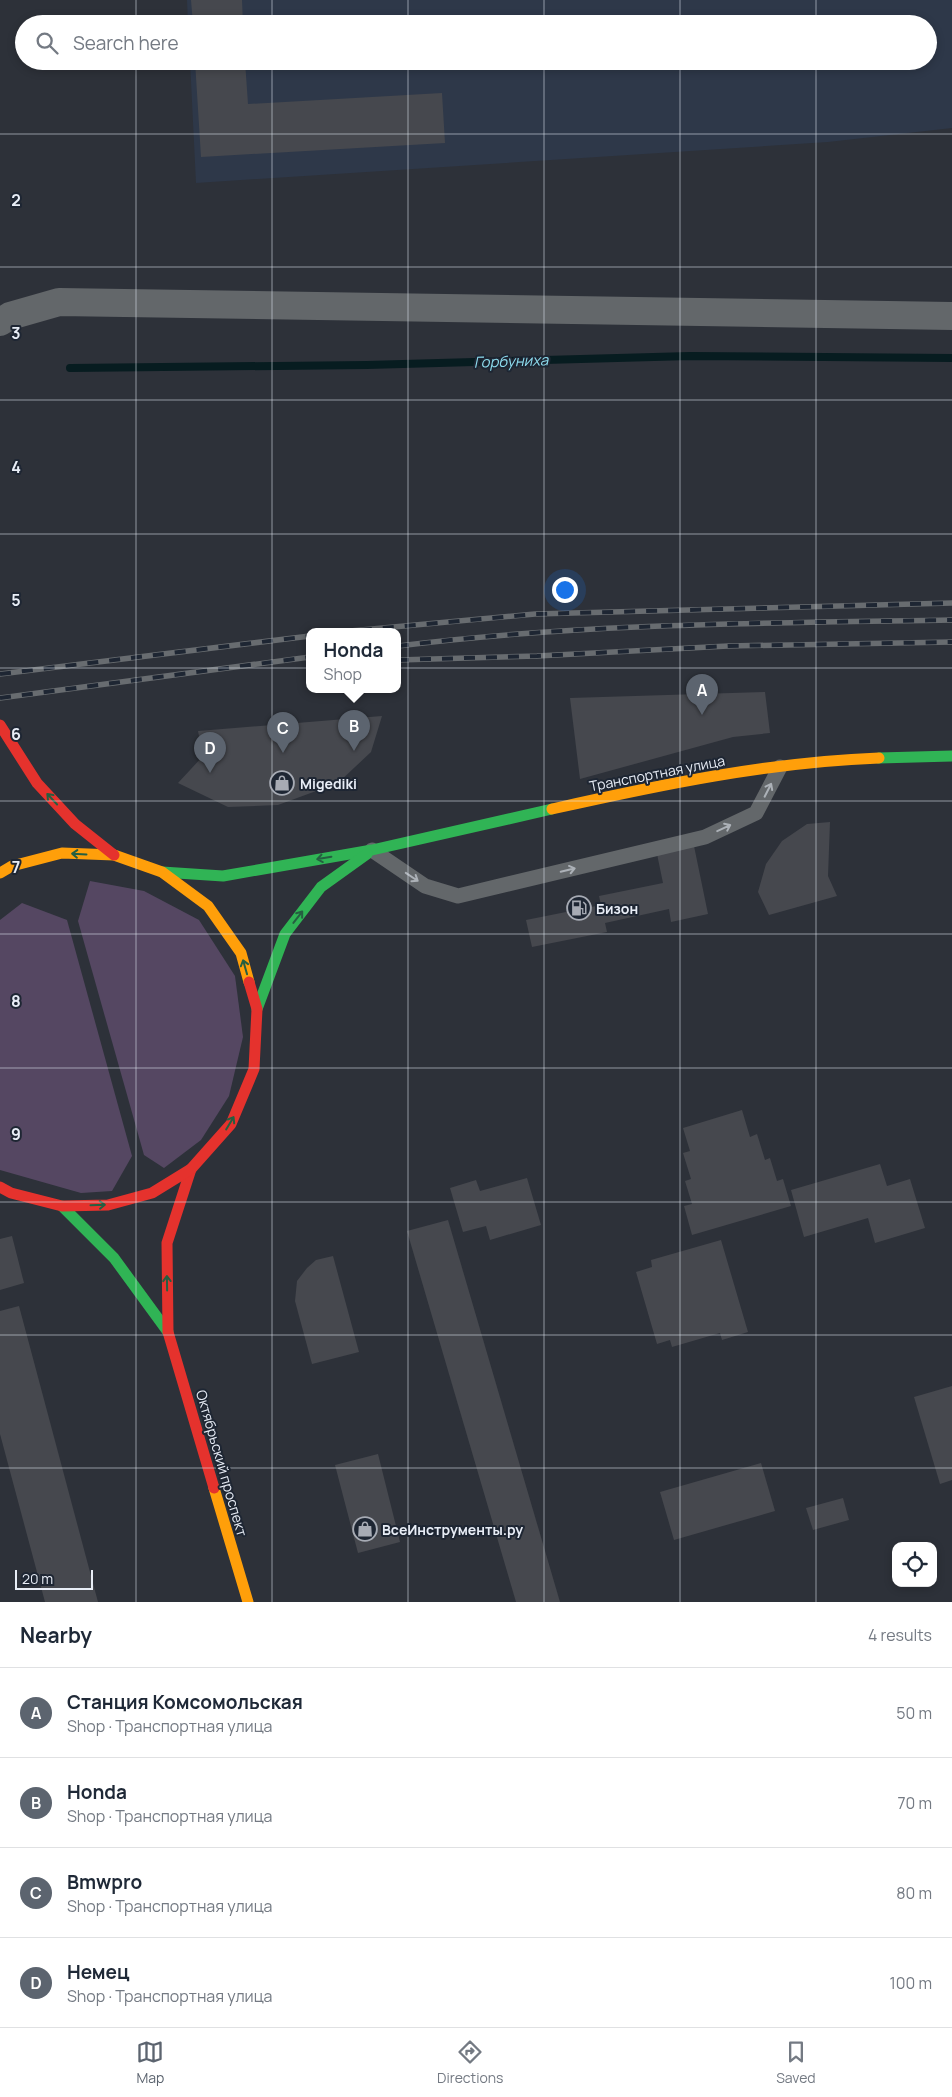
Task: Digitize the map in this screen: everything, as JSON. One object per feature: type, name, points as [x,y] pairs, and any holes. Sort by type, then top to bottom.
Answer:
[{"type":"main road","points":[[0,725],[36,783],[75,824],[114,855]]},
{"type":"main road","name":"Транспортная улица","points":[[162,872],[223,876],[372,850],[668,783],[780,767],[856,759],[952,756]]},
{"type":"main road","name":"Транспортная улица","points":[[257,1009],[285,934],[321,887],[372,850]]},
{"type":"main road","points":[[0,873],[12,866],[62,853],[114,855],[162,872],[208,906],[241,954],[257,1009],[254,1069],[231,1124],[191,1169],[152,1192],[108,1205],[62,1206],[11,1193],[0,1186]]},
{"type":"main road","name":"Октябрьский проспект","points":[[191,1169],[167,1243],[168,1332],[248,1602]]},
{"type":"main road","name":"Октябрьский проспект","points":[[62,1206],[114,1258],[168,1332]]},
{"type":"street","points":[[0,322],[10,316],[59,302],[952,316]]},
{"type":"lane","points":[[372,850],[425,886],[458,896],[705,837],[756,813],[780,767]]},
{"type":"shaded area","points":[[187,0],[952,0],[952,128],[828,142],[196,183],[190,70],[937,70],[937,15],[188,15]]},
{"type":"shaded area","points":[[90,881],[144,891],[199,920],[235,976],[243,1037],[229,1096],[201,1140],[164,1168],[144,1155],[78,921]]},
{"type":"shaded area","points":[[22,903],[67,920],[132,1156],[112,1191],[81,1193],[0,1170],[0,920]]},
{"type":"building","points":[[191,0],[242,0],[243,15],[192,15]]},
{"type":"building","points":[[196,70],[246,70],[248,104],[442,93],[445,143],[201,157]]},
{"type":"building","points":[[765,692],[770,733],[733,737],[580,779],[570,698]]},
{"type":"building","points":[[382,716],[371,752],[338,783],[278,805],[228,807],[178,783],[203,756],[198,731]]},
{"type":"building","points":[[830,822],[828,876],[837,896],[769,915],[758,892],[766,864],[782,841],[807,824]]},
{"type":"building","points":[[694,846],[708,914],[671,922],[669,909],[605,923],[607,932],[532,947],[526,920],[601,905],[599,896],[663,883],[657,854]]},
{"type":"building","points":[[742,1110],[750,1137],[757,1134],[765,1160],[770,1158],[777,1181],[783,1179],[791,1206],[692,1235],[684,1206],[692,1204],[685,1181],[691,1179],[683,1153],[690,1151],[683,1128]]},
{"type":"building","points":[[880,1164],[887,1186],[910,1179],[925,1228],[875,1243],[868,1218],[804,1237],[791,1190]]},
{"type":"building","points":[[527,1178],[541,1225],[490,1240],[486,1226],[463,1232],[450,1188],[476,1180],[480,1191]]},
{"type":"building","points":[[448,1220],[560,1602],[516,1602],[407,1231]]},
{"type":"building","points":[[12,1236],[24,1283],[0,1290],[0,1239]]},
{"type":"building","points":[[721,1240],[748,1332],[722,1340],[720,1333],[672,1347],[670,1340],[657,1344],[636,1272],[652,1267],[651,1260]]},
{"type":"building","points":[[333,1256],[359,1352],[312,1364],[295,1301],[297,1281],[316,1260]]},
{"type":"building","points":[[19,1306],[98,1602],[45,1602],[0,1434],[0,1311]]},
{"type":"building","points":[[952,1386],[952,1480],[940,1484],[914,1397]]},
{"type":"building","points":[[378,1454],[400,1542],[358,1553],[335,1465]]},
{"type":"building","points":[[761,1463],[775,1511],[674,1540],[660,1492]]},
{"type":"building","points":[[843,1498],[849,1520],[813,1530],[806,1508]]},
{"type":"waterway","name":"Горбуниха","points":[[70,368],[367,365],[690,356],[952,358]]},
{"type":"railway","points":[[383,628],[535,614],[952,603]]},
{"type":"railway","points":[[401,646],[467,638],[605,628],[744,623],[952,620]]},
{"type":"railway","points":[[0,674],[306,636]]},
{"type":"railway","points":[[401,660],[537,656],[728,646],[952,642]]},
{"type":"railway","points":[[0,698],[306,658]]},
{"type":"traffic: fast","points":[[879,758],[952,756]]},
{"type":"traffic: fast","points":[[162,872],[223,876],[372,850],[552,809]]},
{"type":"traffic: fast","points":[[257,1009],[285,934],[321,887],[367,854]]},
{"type":"traffic: fast","points":[[62,1206],[114,1258],[168,1332]]},
{"type":"traffic: slow","points":[[552,809],[714,776],[797,764],[879,758]]},
{"type":"traffic: slow","points":[[0,873],[12,866],[62,853],[114,855],[162,872],[208,906],[241,953],[249,982]]},
{"type":"traffic: slow","points":[[214,1488],[248,1602]]},
{"type":"traffic: jam","points":[[0,725],[37,783],[75,824],[114,855]]},
{"type":"traffic: jam","points":[[0,1187],[11,1193],[62,1206],[108,1205],[152,1193],[191,1169],[231,1124],[254,1069],[257,1009],[249,982]]},
{"type":"traffic: jam","points":[[191,1169],[167,1243],[168,1332],[214,1488]]},
{"type":"place","name":"Станция Комсомольская","points":[[702,715]]},
{"type":"place","name":"Honda","points":[[354,751]]},
{"type":"place","name":"Bmwpro","points":[[283,753]]},
{"type":"place","name":"Немец","points":[[210,773]]},
{"type":"place","name":"Migediki","points":[[282,783]]},
{"type":"place","name":"Бизон","points":[[579,908]]},
{"type":"place","name":"ВсеИнструменты.ру","points":[[365,1529]]}]
